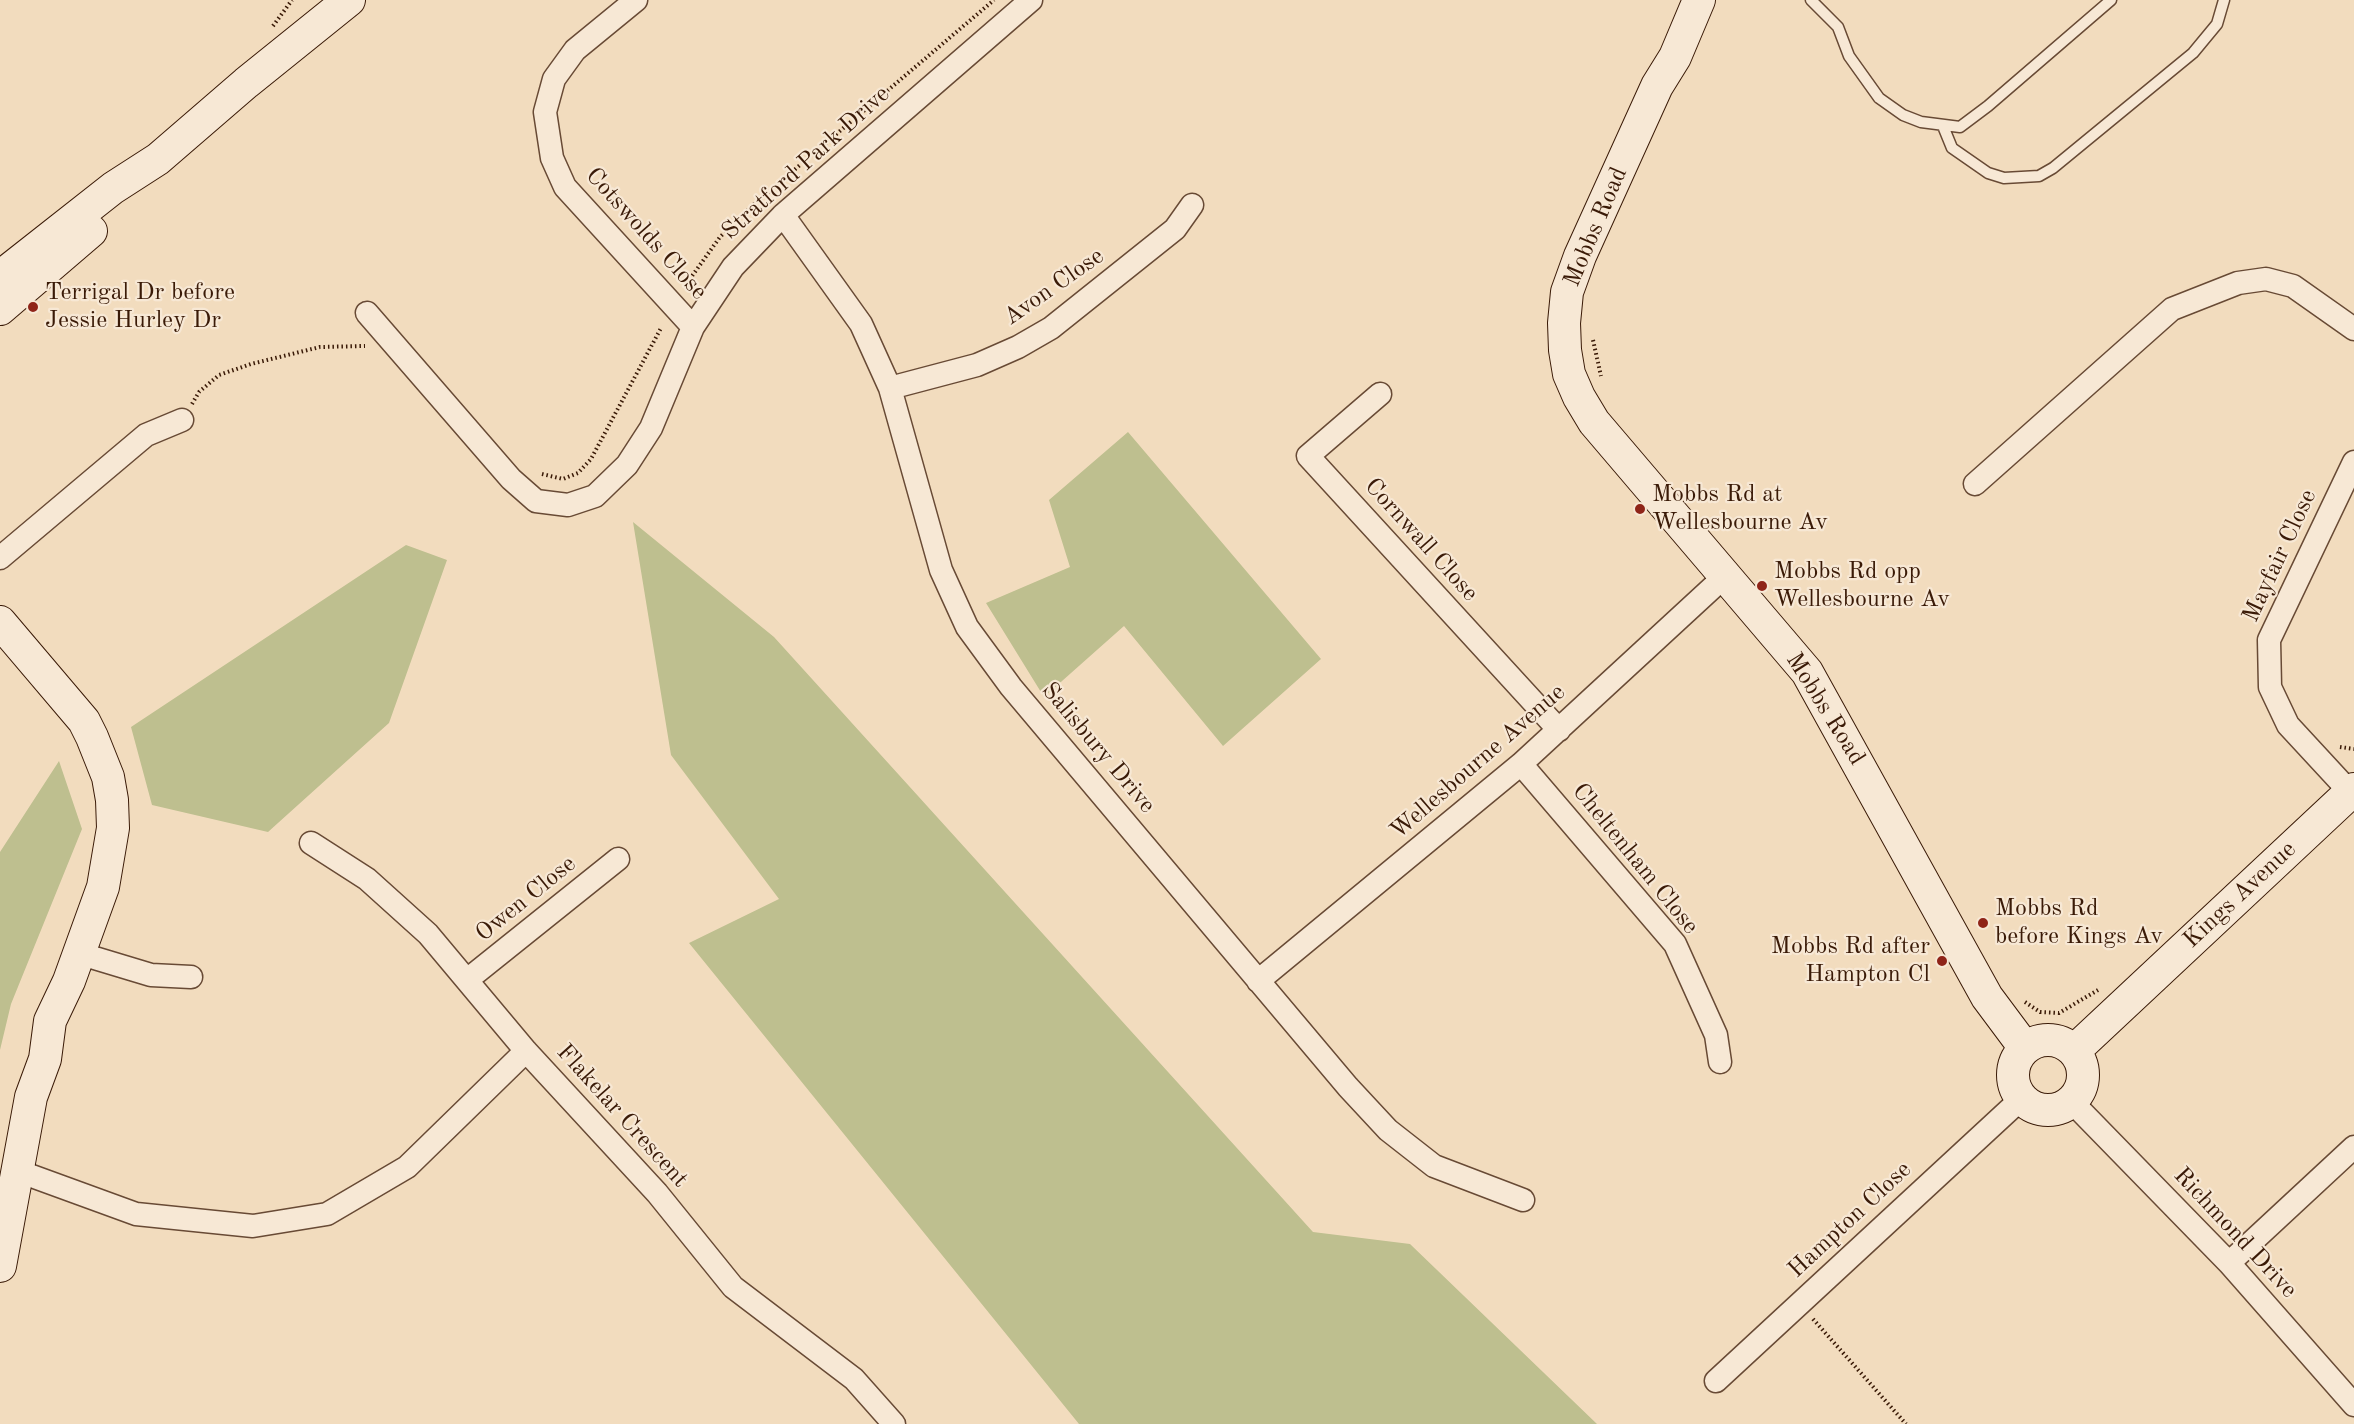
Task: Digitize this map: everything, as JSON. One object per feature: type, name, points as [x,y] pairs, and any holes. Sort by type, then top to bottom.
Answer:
[{"type":"street","points":[[246,83],[325,0]]},
{"type":"street","points":[[0,277],[113,188],[158,159],[246,83],[349,0]]},
{"type":"street","name":"Cotswolds Close","points":[[636,0],[575,50],[554,79],[545,112],[552,158],[565,187],[693,327]]},
{"type":"street","name":"Stratford Park Drive","points":[[367,313],[519,486],[536,501],[568,505],[595,496],[616,479],[651,428],[693,327],[733,267],[783,214],[1031,0]]},
{"type":"street","name":"Mobbs Road","points":[[1700,0],[1675,57],[1657,86],[1580,256],[1567,292],[1564,350],[1569,374],[1594,422],[1794,656],[1819,691],[1987,997],[2025,1048]]},
{"type":"street","points":[[0,309],[125,202],[158,159]]},
{"type":"street","name":"Avon Close","points":[[890,388],[977,365],[1018,347],[1052,328],[1175,229],[1192,205]]},
{"type":"street","name":"Salisbury Drive","points":[[783,214],[861,324],[890,388],[940,570],[967,627],[1019,696],[1258,981],[1388,1130],[1434,1166],[1523,1200]]},
{"type":"street","points":[[1975,484],[2172,309],[2238,283],[2266,279],[2293,286],[2354,329]]},
{"type":"street","name":"Cornwall Close","points":[[1380,394],[1308,456],[1558,730]]},
{"type":"street","points":[[0,558],[146,435],[182,420]]},
{"type":"street","name":"Mayfair Close","points":[[2352,791],[2288,725],[2270,687],[2269,640],[2354,462]]},
{"type":"street","name":"Wellesbourne Avenue","points":[[1258,981],[1521,764],[1725,576]]},
{"type":"street","points":[[0,622],[84,722],[100,753],[108,777],[113,828],[107,874],[78,954],[50,1021],[45,1059],[31,1097],[0,1266]]},
{"type":"street","name":"Cheltenham Close","points":[[1521,764],[1675,944],[1716,1035],[1720,1062]]},
{"type":"street","name":"Kings Avenue","points":[[2074,1051],[2352,791]]},
{"type":"street","name":"Flakelar Crescent","points":[[311,843],[367,879],[429,934],[526,1051],[657,1193],[733,1287],[854,1378],[894,1424]]},
{"type":"street","name":"Owen Close","points":[[467,980],[618,859]]},
{"type":"street","points":[[78,954],[151,975],[191,977]]},
{"type":"street","points":[[2044,1040],[2065,1044],[2074,1051],[2083,1071],[2083,1082],[2072,1102],[2051,1111],[2029,1106],[2020,1099],[2012,1078],[2013,1067],[2025,1048],[2044,1040]]},
{"type":"street","points":[[18,1171],[135,1214],[253,1226],[327,1214],[407,1167],[526,1051]]},
{"type":"street","name":"Hampton Close","points":[[1716,1381],[2020,1099]]},
{"type":"street","name":"Richmond Drive","points":[[2072,1102],[2229,1263],[2354,1405]]},
{"type":"street","points":[[2229,1263],[2354,1147]]},
{"type":"lane","points":[[1811,0],[1838,27],[1849,56],[1879,98],[1903,115],[1942,126],[1959,127],[2111,0]]},
{"type":"lane","points":[[1942,126],[1953,148],[1988,172],[2004,178],[2039,176],[2053,168],[2193,53],[2217,24],[2224,0]]},
{"type":"path","points":[[687,283],[720,237],[753,205],[994,0]]},
{"type":"path","points":[[519,486],[532,468],[547,477],[563,479],[578,473],[591,459],[661,328]]},
{"type":"path","points":[[1593,339],[1604,384]]},
{"type":"path","points":[[182,420],[199,392],[219,375],[250,364],[320,347],[349,345],[402,352]]},
{"type":"path","points":[[2020,998],[2040,1012],[2059,1013],[2101,988]]},
{"type":"path","points":[[1799,1303],[1906,1424]]},
{"type":"green space","points":[[1128,432],[1321,659],[1223,746],[1124,626],[1044,697],[986,603],[1070,567],[1049,500]]},
{"type":"green space","points":[[633,522],[774,637],[1313,1232],[1410,1244],[1597,1424],[1079,1424],[689,943],[779,899],[671,755]]},
{"type":"green space","points":[[406,545],[447,560],[389,723],[268,832],[152,805],[131,727]]},
{"type":"green space","points":[[59,761],[82,829],[11,1004],[0,1050],[0,852]]},
{"type":"place","name":"Terrigal Dr before Jessie Hurley Dr","points":[[33,307]]},
{"type":"place","name":"Mobbs Rd at Wellesbourne Av","points":[[1640,509]]},
{"type":"place","name":"Mobbs Rd opp Wellesbourne Av","points":[[1762,586]]},
{"type":"place","name":"Mobbs Rd before Kings Av","points":[[1983,923]]},
{"type":"place","name":"Mobbs Rd after Hampton Cl","points":[[1942,961]]}]
